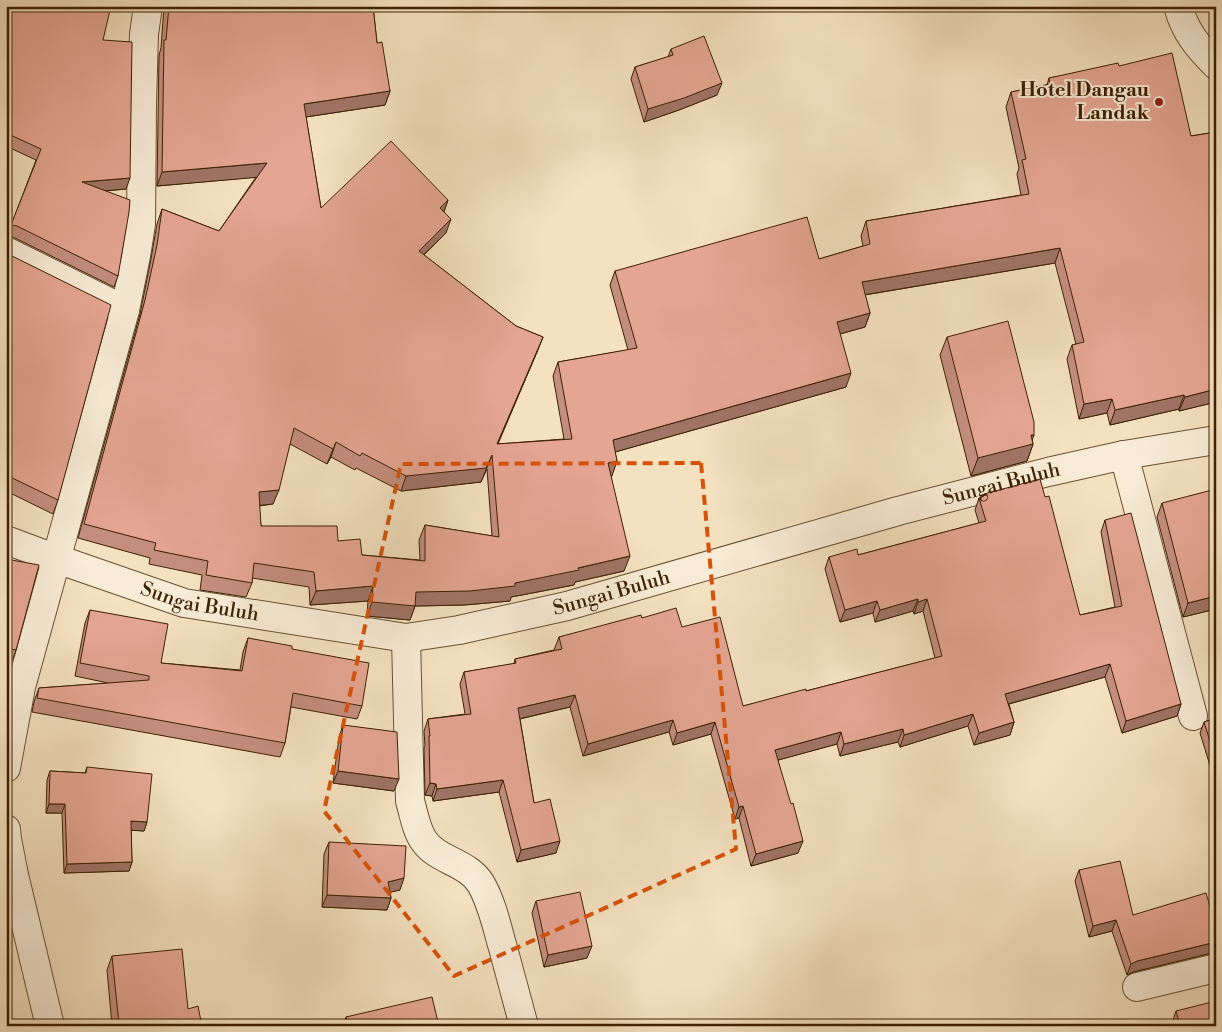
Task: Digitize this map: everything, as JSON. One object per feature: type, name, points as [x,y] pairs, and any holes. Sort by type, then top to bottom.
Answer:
[{"type":"street","points":[[6,768],[21,687],[125,310],[136,256],[141,224],[144,34],[148,6]]},
{"type":"street","points":[[1178,6],[1195,43],[1216,65]]},
{"type":"street","points":[[6,251],[125,310]]},
{"type":"street","name":"Sungai Buluh","points":[[6,540],[184,603],[406,638],[460,630],[567,606],[898,511],[1048,472],[1124,455],[1216,440]]},
{"type":"street","points":[[1124,455],[1193,716]]},
{"type":"street","points":[[406,638],[410,801],[416,824],[422,839],[434,851],[473,874],[481,884],[497,925],[524,1026]]},
{"type":"street","points":[[6,830],[14,875],[50,1026]]},
{"type":"street","points":[[1137,987],[1216,968]]},
{"type":"highlighted area","points":[[701,463],[736,849],[454,976],[324,811],[401,464]]},
{"type":"building","points":[[6,6],[111,6],[103,40],[132,42],[130,178],[82,182],[130,200],[118,276],[17,226],[11,225],[41,149],[6,133]]},
{"type":"building","points":[[169,6],[373,6],[377,43],[382,42],[390,91],[304,104],[321,208],[391,141],[448,200],[440,208],[451,219],[419,251],[516,326],[543,337],[497,444],[572,439],[558,362],[637,348],[615,271],[807,217],[819,259],[870,244],[866,221],[1029,194],[1022,160],[1026,159],[1011,92],[1050,84],[1049,78],[1118,63],[1119,66],[1172,53],[1191,136],[1216,132],[1216,389],[1185,397],[1184,395],[1115,410],[1112,399],[1084,404],[1072,345],[1084,342],[1060,248],[862,282],[870,313],[837,322],[851,373],[613,440],[617,461],[608,463],[630,556],[578,568],[579,570],[515,583],[515,586],[470,591],[416,592],[415,606],[372,602],[373,586],[316,591],[314,572],[254,563],[252,583],[206,575],[208,561],[154,550],[156,543],[84,524],[145,300],[157,245],[162,209],[219,231],[267,163],[162,172],[164,40],[166,40]],"holes":[[[294,428],[333,449],[336,442],[360,456],[362,453],[406,476],[486,468],[492,455],[499,537],[425,525],[425,561],[362,555],[360,539],[338,541],[337,526],[261,526],[259,492],[279,490]]]},
{"type":"building","points":[[704,36],[722,83],[684,98],[648,109],[635,67],[673,55],[671,49]]},
{"type":"building","points":[[6,253],[111,305],[58,500],[6,475],[6,454],[11,443],[6,440]]},
{"type":"building","points":[[1008,321],[1034,422],[1034,435],[1031,435],[1033,444],[978,458],[947,337]]},
{"type":"building","points":[[1040,479],[1045,497],[1049,496],[1080,615],[1122,606],[1105,520],[1131,513],[1181,704],[1126,721],[1110,664],[1005,694],[1014,722],[979,733],[973,714],[904,735],[903,729],[844,744],[841,732],[775,750],[791,804],[793,803],[803,841],[756,854],[743,806],[739,807],[715,722],[677,733],[673,720],[588,744],[575,695],[518,708],[534,803],[550,799],[560,841],[521,850],[503,780],[437,789],[436,784],[430,783],[428,719],[471,714],[464,672],[516,663],[515,659],[562,649],[559,637],[641,615],[642,618],[676,608],[682,627],[720,617],[743,706],[942,656],[927,599],[918,602],[918,599],[880,610],[877,601],[845,610],[829,557],[857,549],[858,555],[986,521],[979,498],[984,496],[984,494]]},
{"type":"building","points":[[1216,489],[1216,596],[1188,603],[1162,503]]},
{"type":"building","points":[[6,559],[39,565],[16,650],[6,648]]},
{"type":"building","points":[[90,610],[168,624],[161,663],[242,671],[248,638],[292,646],[292,649],[369,663],[362,706],[293,693],[285,743],[37,698],[39,688],[149,680],[149,676],[80,663]]},
{"type":"building","points":[[1216,718],[1216,760],[1204,722]]},
{"type":"building","points":[[343,725],[397,732],[399,779],[338,771]]},
{"type":"building","points":[[87,767],[152,774],[147,822],[131,821],[132,862],[67,864],[65,804],[49,804],[50,771],[86,773]]},
{"type":"building","points":[[329,842],[406,846],[404,878],[388,882],[391,898],[327,895]]},
{"type":"building","points":[[1120,861],[1133,915],[1206,893],[1213,916],[1216,915],[1216,942],[1131,964],[1116,920],[1093,926],[1079,870]]},
{"type":"building","points":[[580,892],[592,946],[548,955],[536,901]]},
{"type":"building","points":[[182,949],[188,1009],[198,1006],[202,1026],[112,1026],[119,1024],[112,956]]},
{"type":"building","points":[[432,997],[439,1026],[348,1026],[346,1017]]},
{"type":"building","points":[[1216,1001],[1216,1026],[1180,1026],[1176,1011]]},
{"type":"place","name":"Hotel Dangau Landak","points":[[1159,102]]}]
